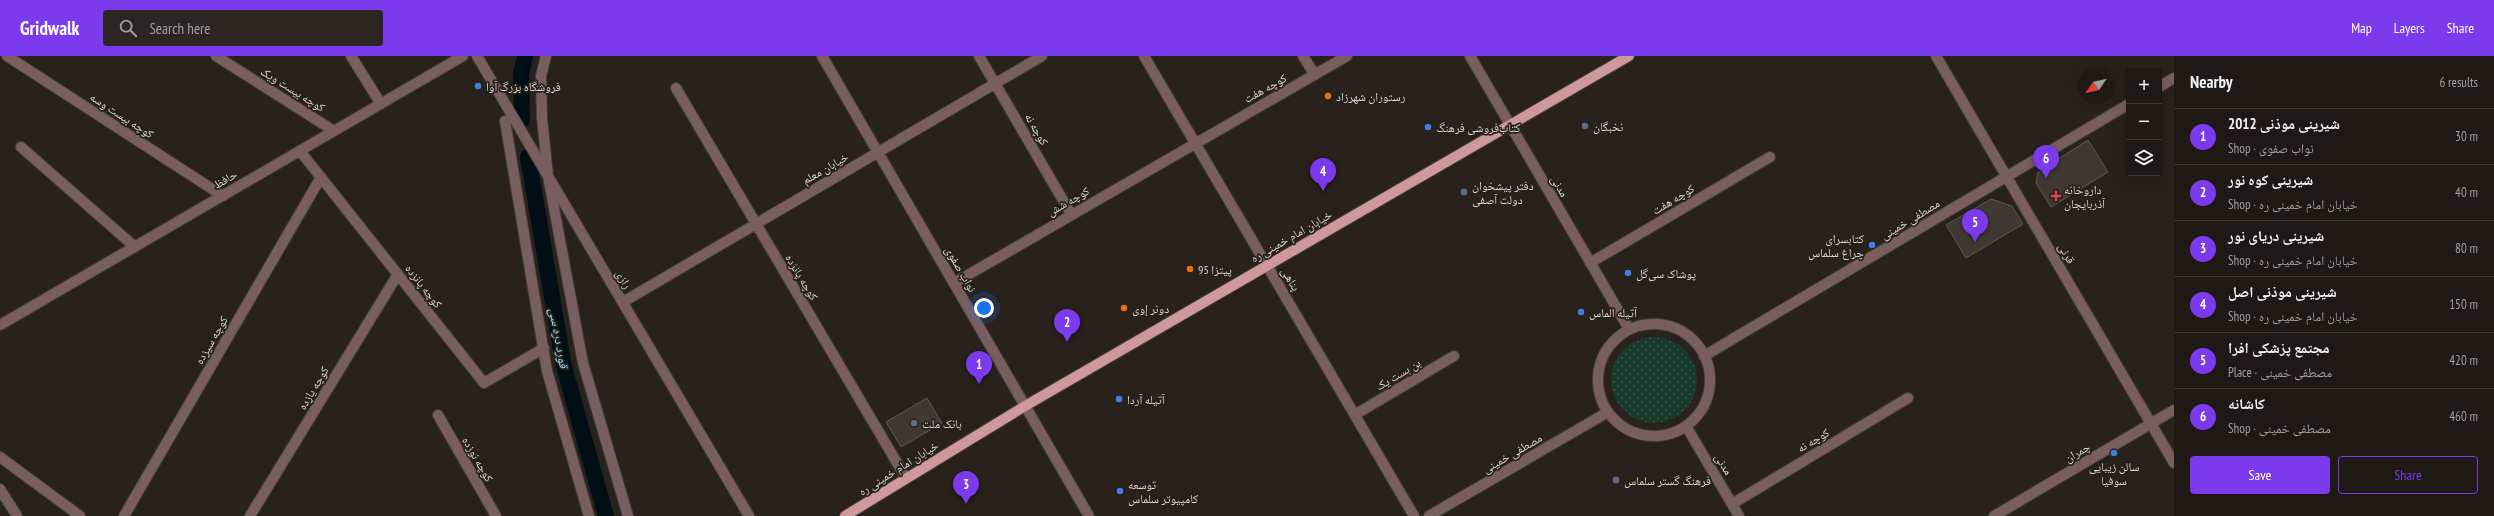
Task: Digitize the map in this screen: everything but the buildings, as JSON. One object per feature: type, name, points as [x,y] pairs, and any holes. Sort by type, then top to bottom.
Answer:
[{"type":"main road","name":"خیابان امام خمینی ره","points":[[845,516],[1025,406],[1509,124],[1629,56]]},
{"type":"street","name":"کوچه بیست وسه","points":[[7,56],[223,196]]},
{"type":"street","name":"کوچه بیست ویک","points":[[216,56],[334,131]]},
{"type":"street","points":[[351,56],[381,104]]},
{"type":"street","name":"حافظ","points":[[0,325],[463,56]]},
{"type":"street","name":"رازی","points":[[477,56],[749,516]]},
{"type":"street","points":[[546,56],[541,76],[542,118],[548,176],[583,363],[628,516]]},
{"type":"street","name":"نواب صفوی","points":[[822,56],[1089,516]]},
{"type":"street","name":"کوچه نه","points":[[980,56],[1071,214]]},
{"type":"street","name":"خیابان معلم","points":[[622,302],[1042,56]]},
{"type":"street","name":"پناهی","points":[[1144,56],[1268,264],[1414,516]]},
{"type":"street","points":[[1304,56],[1315,75]]},
{"type":"street","name":"کوچه هفت","points":[[1195,142],[1347,56]]},
{"type":"street","name":"مدنی","points":[[1470,56],[1629,329]]},
{"type":"street","name":"قرنی","points":[[1940,57],[2007,177],[2174,463]]},
{"type":"street","points":[[2162,85],[2174,78]]},
{"type":"street","name":"کوچه پانزده","points":[[676,88],[906,478]]},
{"type":"street","name":"مصطفی خمینی","points":[[1704,356],[2126,106]]},
{"type":"street","points":[[505,121],[547,371],[589,516]]},
{"type":"street","name":"کوچه شش","points":[[954,283],[1195,142]]},
{"type":"street","points":[[21,148],[135,247]]},
{"type":"street","name":"کوچه پانزده","points":[[300,151],[484,383],[544,348]]},
{"type":"street","name":"کوچه هفت","points":[[1590,262],[1770,156]]},
{"type":"street","name":"کوچه سیزده","points":[[124,516],[321,177]]},
{"type":"street","name":"کوچه یازده","points":[[250,516],[398,274]]},
{"type":"street","points":[[1656,324],[1672,327],[1686,334],[1698,346],[1704,356],[1709,374],[1709,390],[1704,404],[1696,417],[1686,426],[1672,433],[1657,436],[1642,435],[1628,430],[1608,412],[1598,391],[1598,374],[1602,357],[1612,342],[1629,329],[1656,324]]},
{"type":"street","name":"بن بست یک","points":[[1356,414],[1454,356]]},
{"type":"street","name":"کوچه نه","points":[[1732,504],[1908,398]]},
{"type":"street","name":"چمران","points":[[1994,516],[2174,410]]},
{"type":"street","name":"مصطفی خمینی","points":[[1429,516],[1608,412]]},
{"type":"street","name":"کوچه نوزده","points":[[438,415],[496,516]]},
{"type":"street","name":"مدنی","points":[[1686,426],[1739,516]]},
{"type":"street","points":[[0,457],[80,516]]},
{"type":"street","points":[[0,489],[17,516]]},
{"type":"green space","points":[[1654,337],[1670,340],[1678,344],[1690,356],[1694,364],[1697,380],[1694,396],[1690,404],[1678,416],[1670,420],[1654,423],[1638,420],[1630,416],[1618,404],[1614,396],[1611,380],[1614,364],[1618,356],[1630,344],[1638,340]]},
{"type":"waterway","name":"قورد دره سی","points":[[522,120],[521,74],[525,56]]},
{"type":"waterway","name":"قورد دره سی","points":[[528,157],[564,367],[606,516]]},
{"type":"place","name":"فروشگاه بزرگ آوا","points":[[478,86]]},
{"type":"place","name":"رستوران شهرزاد","points":[[1328,96]]},
{"type":"place","name":"نخبگان","points":[[1585,126]]},
{"type":"place","name":"کتاب‌فروشی فرهنگ","points":[[1428,127]]},
{"type":"place","name":"کاشانه","points":[[2046,178]]},
{"type":"place","name":"شیرینی موذنی اصل","points":[[1323,191]]},
{"type":"place","name":"دفتر پیشخوان دولت آصفی","points":[[1464,192]]},
{"type":"place","name":"داروخانه آذربایجان","points":[[2056,196]]},
{"type":"place","name":"مجتمع پزشکی افرا","points":[[1975,242]]},
{"type":"place","name":"کتابسرای چراغ سلماس","points":[[1872,245]]},
{"type":"place","name":"پیتزا 95","points":[[1190,269]]},
{"type":"place","name":"پوشاک سی‌گل","points":[[1628,273]]},
{"type":"place","name":"دونر إوی","points":[[1124,308]]},
{"type":"place","name":"آتیله الماس","points":[[1581,312]]},
{"type":"place","name":"شیرینی کوه نور","points":[[1067,342]]},
{"type":"place","name":"شیرینی موذنی 2012","points":[[979,384]]},
{"type":"place","name":"آتیله آردا","points":[[1119,399]]},
{"type":"place","name":"بانک ملت","points":[[914,423]]},
{"type":"place","name":"سالن زیبایی سوفیا","points":[[2114,453]]},
{"type":"place","name":"فرهنگ گستر سلماس","points":[[1616,480]]},
{"type":"place","name":"توسعه کامپیوتر سلماس","points":[[1120,491]]},
{"type":"place","name":"شیرینی دریای نور","points":[[966,504]]}]
